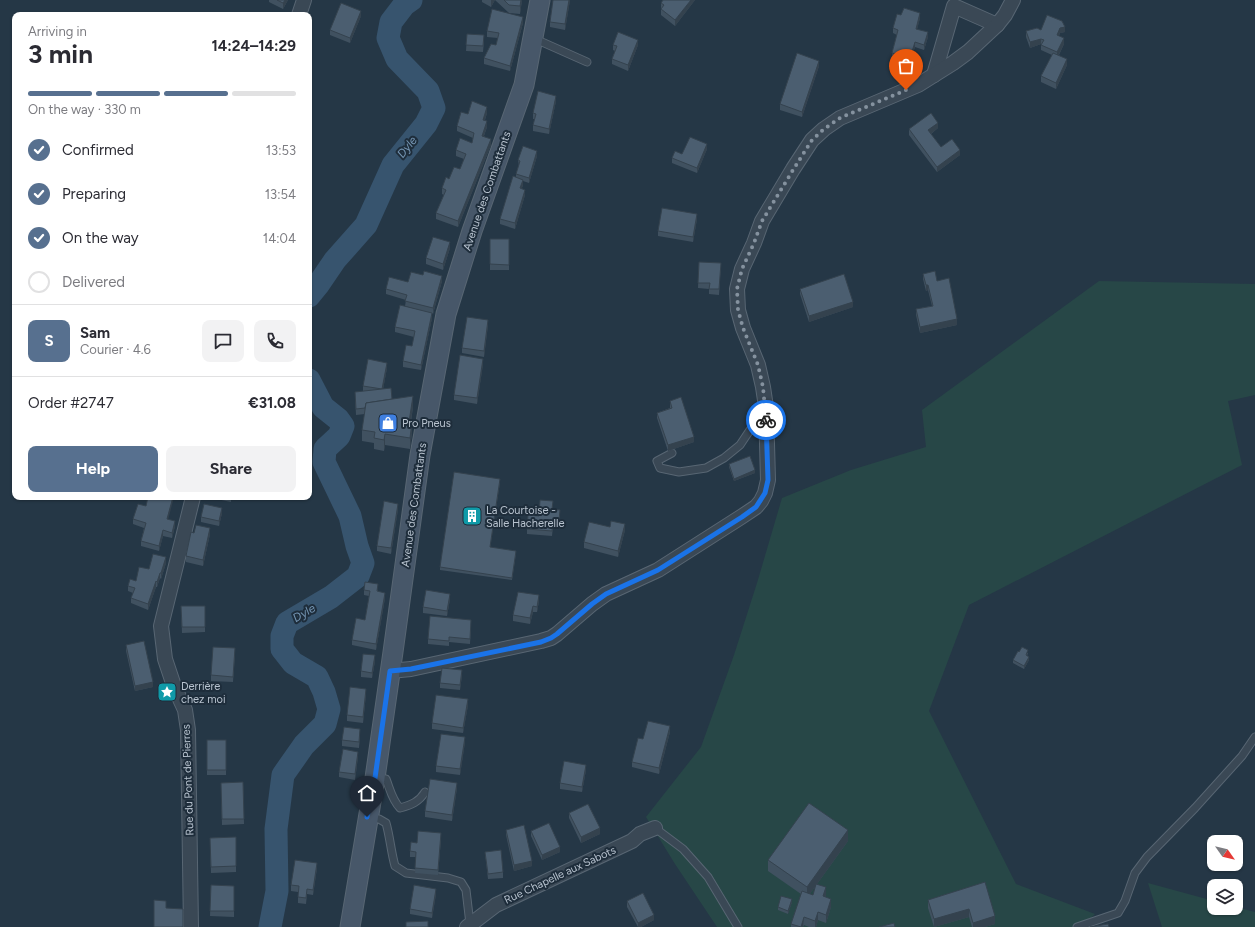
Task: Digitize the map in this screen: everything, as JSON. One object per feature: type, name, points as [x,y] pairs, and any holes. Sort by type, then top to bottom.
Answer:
[{"type":"main road","name":"Avenue des Combattants","points":[[350,927],[367,817],[375,778],[420,455],[446,314],[472,231],[524,85],[540,0]]},
{"type":"street","points":[[300,12],[304,0]]},
{"type":"street","points":[[390,671],[411,669],[541,642],[551,638],[606,594],[658,570],[756,507],[765,493],[768,480],[766,407],[758,365],[743,328],[738,310],[737,289],[742,269],[762,221],[812,140],[824,129],[840,118],[918,84],[968,52],[997,25],[1005,15],[1013,0]]},
{"type":"street","points":[[934,75],[954,6],[997,25]]},
{"type":"street","name":"Rue du Pont de Pierres","points":[[191,927],[188,730],[185,710],[174,686],[165,659],[161,626],[192,500]]},
{"type":"street","name":"Rue Chapelle aux Sabots","points":[[469,925],[496,905],[632,841],[640,834],[655,828]]},
{"type":"lane","points":[[533,38],[587,62]]},
{"type":"lane","points":[[672,453],[657,461],[660,468],[679,472],[706,468],[724,458],[740,445],[766,407]]},
{"type":"lane","points":[[1077,927],[1118,913],[1125,901],[1135,873],[1147,857],[1195,808],[1242,756],[1255,736]]},
{"type":"lane","points":[[375,778],[386,779],[394,802],[400,808],[421,799],[425,792]]},
{"type":"lane","points":[[367,817],[379,819],[386,823],[389,834],[390,851],[395,866],[406,873],[448,878],[461,882],[466,890],[469,925]]},
{"type":"lane","points":[[655,828],[683,849],[708,877],[738,927]]},
{"type":"green space","points":[[1099,281],[1255,284],[1255,395],[1228,401],[1242,465],[969,605],[929,711],[1016,884],[1095,914],[1082,927],[717,927],[646,817],[701,747],[734,655],[782,498],[851,470],[926,447],[922,410]]},
{"type":"green space","points":[[1148,883],[1207,899],[1207,915],[1243,915],[1243,909],[1255,912],[1255,927],[1162,927]]},
{"type":"building","points":[[277,0],[285,0],[283,3]]},
{"type":"building","points":[[504,0],[521,0],[520,6],[509,5]]},
{"type":"building","points":[[553,0],[569,0],[565,24],[550,22]]},
{"type":"building","points":[[663,0],[691,0],[675,20],[661,9],[664,5],[661,3]]},
{"type":"building","points":[[341,3],[361,11],[350,38],[330,30]]},
{"type":"building","points":[[904,8],[920,13],[916,29],[928,32],[924,45],[915,42],[910,58],[892,53],[898,30],[893,28],[897,14],[901,15]]},
{"type":"building","points":[[492,9],[523,17],[510,66],[484,58],[491,44],[496,45],[499,33],[487,31]]},
{"type":"building","points":[[1047,15],[1062,21],[1065,27],[1060,28],[1057,35],[1064,38],[1057,52],[1041,45],[1044,40],[1041,39],[1030,42],[1026,31],[1037,28],[1041,30]]},
{"type":"building","points":[[618,32],[638,40],[628,65],[612,59],[617,46],[613,45]]},
{"type":"building","points":[[467,34],[484,35],[483,46],[466,45]]},
{"type":"building","points":[[797,53],[819,61],[802,112],[780,104]]},
{"type":"building","points":[[1053,53],[1067,59],[1056,83],[1041,76]]},
{"type":"building","points":[[538,91],[556,96],[549,129],[533,125],[536,114],[533,113]]},
{"type":"building","points":[[472,101],[487,107],[483,120],[487,121],[482,136],[491,139],[458,221],[436,213],[446,190],[442,188],[446,177],[449,179],[454,167],[460,169],[466,154],[456,150],[460,138],[472,143],[474,133],[457,126],[461,112],[468,114]]},
{"type":"building","points":[[931,113],[938,123],[928,130],[941,147],[952,139],[960,150],[937,167],[909,129]]},
{"type":"building","points":[[690,137],[707,144],[697,168],[672,158],[675,151],[682,154]]},
{"type":"building","points":[[523,146],[537,151],[529,178],[516,174],[520,161],[518,160]]},
{"type":"building","points":[[513,176],[523,180],[520,188],[525,190],[515,223],[500,219]]},
{"type":"building","points":[[662,208],[697,214],[693,237],[658,231]]},
{"type":"building","points":[[433,237],[450,242],[443,264],[426,258]]},
{"type":"building","points":[[490,239],[509,239],[509,265],[490,264]]},
{"type":"building","points":[[699,262],[721,263],[719,289],[709,289],[710,283],[698,283]]},
{"type":"building","points":[[424,271],[442,276],[433,308],[405,301],[407,295],[386,289],[389,277],[408,282],[411,272],[423,275]]},
{"type":"building","points":[[935,271],[937,281],[949,278],[957,319],[920,327],[916,309],[933,306],[928,285],[926,285],[923,274]]},
{"type":"building","points":[[844,274],[853,302],[809,316],[800,289]]},
{"type":"building","points":[[400,305],[432,313],[421,365],[403,361],[406,345],[412,346],[415,331],[395,327]]},
{"type":"building","points":[[467,317],[488,320],[484,351],[462,348]]},
{"type":"building","points":[[460,355],[483,359],[477,398],[454,395]]},
{"type":"building","points":[[368,359],[387,363],[382,389],[363,386]]},
{"type":"building","points":[[391,388],[392,399],[366,403],[365,408],[356,409],[355,392]]},
{"type":"building","name":"Pro Pneus","points":[[413,396],[409,422],[412,422],[410,438],[385,434],[384,440],[374,438],[375,432],[362,430],[366,403]]},
{"type":"building","points":[[681,397],[694,437],[668,445],[657,413],[672,408],[670,401]]},
{"type":"building","points":[[750,456],[755,470],[734,479],[729,464]]},
{"type":"building","name":"La Courtoise - Salle Hacherelle","points":[[454,472],[500,479],[490,547],[516,551],[512,578],[440,567]]},
{"type":"building","points":[[147,500],[172,500],[167,519],[175,521],[172,533],[163,530],[159,546],[141,541],[146,523],[133,519],[138,504],[146,506]]},
{"type":"building","points":[[540,500],[553,501],[552,509],[560,510],[559,521],[553,520],[552,531],[527,529],[528,515],[539,516]]},
{"type":"building","points":[[384,501],[398,504],[391,548],[377,546]]},
{"type":"building","points":[[204,504],[222,508],[219,521],[201,517]]},
{"type":"building","points":[[611,521],[625,524],[618,551],[584,542],[589,522],[610,527]]},
{"type":"building","points":[[196,525],[210,528],[203,560],[186,556],[191,532],[194,533]]},
{"type":"building","points":[[153,554],[166,557],[148,604],[131,598],[135,588],[128,586],[130,579],[136,581],[139,567],[149,569]]},
{"type":"building","points":[[365,582],[378,584],[377,591],[385,593],[376,644],[352,640],[356,618],[365,620],[370,591],[364,590]]},
{"type":"building","points":[[426,590],[450,594],[447,611],[423,607]]},
{"type":"building","points":[[518,592],[539,595],[537,607],[533,606],[530,618],[513,615]]},
{"type":"building","points":[[181,606],[205,606],[205,627],[182,627]]},
{"type":"building","points":[[430,616],[471,620],[470,639],[449,637],[449,641],[428,639]]},
{"type":"building","points":[[144,641],[153,682],[135,686],[126,645]]},
{"type":"building","points":[[213,647],[235,648],[233,677],[211,675]]},
{"type":"building","points":[[1022,647],[1028,650],[1026,655],[1029,657],[1024,666],[1013,660]]},
{"type":"building","points":[[363,654],[375,655],[372,673],[361,671]]},
{"type":"building","points":[[442,668],[462,670],[460,685],[440,683]]},
{"type":"building","points":[[350,687],[366,689],[363,717],[347,715]]},
{"type":"building","points":[[436,695],[468,699],[463,728],[432,723]]},
{"type":"building","points":[[648,721],[670,726],[659,768],[632,762],[638,738],[643,739]]},
{"type":"building","points":[[344,727],[360,729],[359,742],[342,740]]},
{"type":"building","points":[[441,734],[465,737],[460,769],[436,766]]},
{"type":"building","points":[[207,740],[226,740],[226,770],[207,770]]},
{"type":"building","points":[[343,749],[358,752],[355,774],[339,772]]},
{"type":"building","points":[[564,761],[586,765],[582,787],[560,783]]},
{"type":"building","points":[[430,779],[457,783],[452,815],[425,811]]},
{"type":"building","points":[[243,782],[244,819],[222,819],[221,783]]},
{"type":"building","points":[[809,803],[848,830],[807,887],[768,860]]},
{"type":"building","points":[[588,804],[600,828],[581,837],[569,813]]},
{"type":"building","points":[[549,823],[560,847],[542,855],[531,831]]},
{"type":"building","points":[[524,825],[532,861],[514,865],[506,830]]},
{"type":"building","points":[[418,831],[441,833],[438,870],[415,868],[416,852],[410,851],[411,842],[417,843]]},
{"type":"building","points":[[236,837],[236,866],[211,867],[210,838]]},
{"type":"building","points":[[501,850],[503,872],[488,874],[485,852]]},
{"type":"building","points":[[295,860],[317,863],[313,890],[307,889],[306,898],[298,897],[299,886],[291,885]]},
{"type":"building","points":[[985,882],[995,916],[973,923],[969,909],[934,919],[928,900]]},
{"type":"building","points":[[816,884],[826,887],[823,896],[831,899],[826,915],[818,912],[815,921],[804,917],[801,927],[791,924],[802,891],[813,895]]},
{"type":"building","points":[[211,885],[234,886],[234,911],[210,911]]},
{"type":"building","points":[[414,885],[436,889],[432,913],[410,909]]},
{"type":"building","points":[[643,893],[654,915],[638,923],[627,901]]},
{"type":"building","points":[[781,896],[792,899],[788,911],[778,907]]},
{"type":"building","points":[[154,900],[166,901],[166,908],[183,909],[183,927],[154,927]]},
{"type":"building","points":[[428,921],[428,927],[406,927],[406,922]]},
{"type":"building","points":[[894,923],[895,927],[879,927]]},
{"type":"building","points":[[1108,924],[1109,927],[1090,927]]},
{"type":"waterway","name":"Dyle","points":[[312,292],[335,260],[366,225],[393,165],[426,124],[434,108],[428,91],[397,59],[388,38],[391,22],[404,5],[411,0]]},
{"type":"waterway","name":"Dyle","points":[[270,927],[277,891],[276,829],[283,775],[304,745],[325,724],[329,709],[324,692],[317,677],[293,663],[282,649],[282,636],[287,623],[331,597],[358,576],[363,563],[357,546],[350,516],[324,462],[325,449],[339,436],[343,426],[338,419],[323,407],[312,386]]},
{"type":"way so far","points":[[766,420],[763,387],[758,365],[743,328],[738,310],[737,289],[742,269],[762,221],[812,140],[824,129],[840,118],[906,90]]},
{"type":"place","name":"Pro Pneus","points":[[388,423]]},
{"type":"place","name":"La Courtoise - Salle Hacherelle","points":[[472,516]]},
{"type":"place","name":"Derrière chez moi","points":[[167,692]]},
{"type":"route","points":[[367,817],[375,778],[390,671],[411,669],[541,642],[551,638],[606,594],[658,570],[742,517],[756,507],[765,493],[768,480],[766,420]]}]
